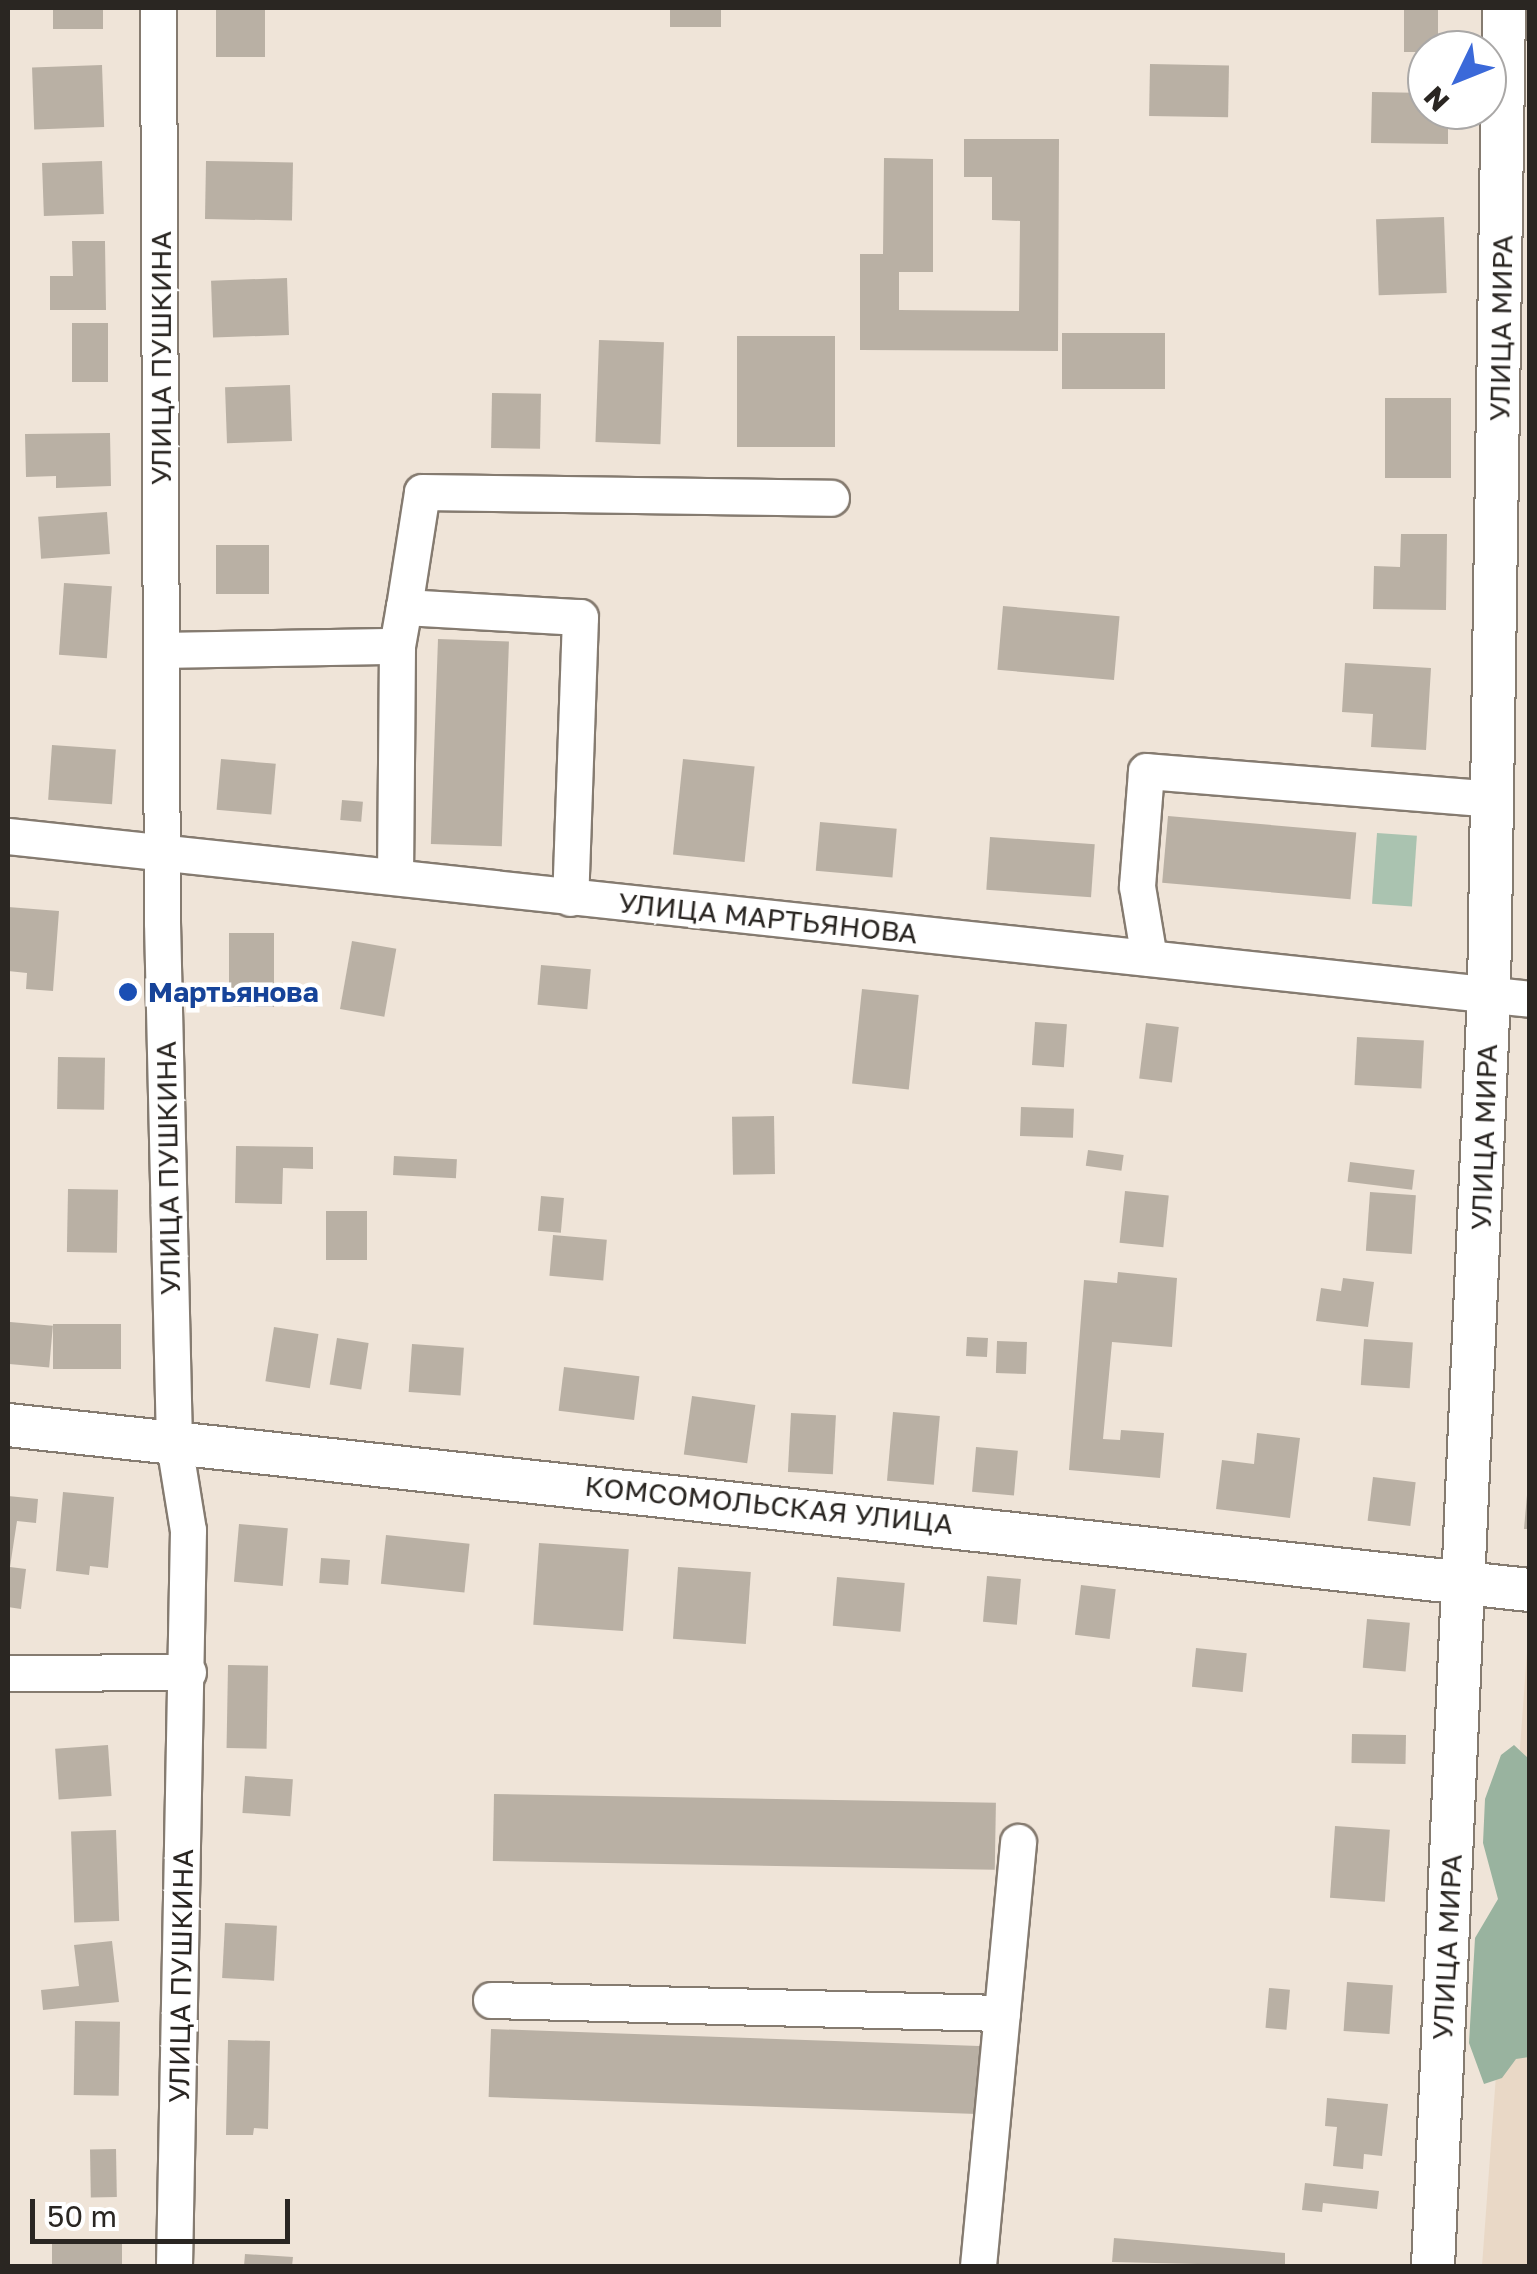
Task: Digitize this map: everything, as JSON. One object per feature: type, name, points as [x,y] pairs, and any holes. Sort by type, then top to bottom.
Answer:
[{"type":"main road","name":"УЛИЦА МИРА","points":[[1432,2266],[1466,1584],[1509,996],[1492,799],[1504,8]]},
{"type":"main road","name":"КОМСОМОЛЬСКАЯ УЛИЦА","points":[[8,1425],[714,1497],[1530,1590]]},
{"type":"street","name":"УЛИЦА ПУШКИНА","points":[[158,8],[162,850],[174,1444],[188,1530],[174,2266]]},
{"type":"street","points":[[395,877],[397,646],[422,492],[830,498]]},
{"type":"street","points":[[404,608],[580,617],[570,898]]},
{"type":"street","points":[[163,650],[397,646]]},
{"type":"street","points":[[1149,958],[1137,886],[1146,771],[1492,799]]},
{"type":"street","name":"УЛИЦА МАРТЬЯНОВА","points":[[8,836],[1509,996]]},
{"type":"street","points":[[8,1673],[188,1672]]},
{"type":"street","points":[[978,2266],[1018,1842]]},
{"type":"street","points":[[491,2000],[1002,2013]]},
{"type":"shaded area","points":[[1527,1652],[1529,2266],[1482,2266]]},
{"type":"green space","points":[[1377,833],[1417,836],[1412,907],[1372,904]]},
{"type":"green space","points":[[1514,1745],[1529,1759],[1529,2057],[1516,2059],[1502,2078],[1484,2084],[1469,2043],[1475,1938],[1498,1899],[1483,1843],[1485,1799],[1501,1755]]},
{"type":"building","points":[[53,8],[103,8],[103,29],[53,29]]},
{"type":"building","points":[[216,8],[265,8],[265,57],[216,57]]},
{"type":"building","points":[[670,8],[721,8],[721,27],[670,27]]},
{"type":"building","points":[[1404,8],[1438,8],[1438,30],[1407,30],[1404,52]]},
{"type":"building","points":[[1150,64],[1229,65],[1228,117],[1149,116]]},
{"type":"building","points":[[102,65],[104,127],[34,129],[32,67]]},
{"type":"building","points":[[1372,92],[1407,93],[1407,130],[1448,130],[1448,144],[1371,143]]},
{"type":"building","points":[[964,139],[1059,139],[1058,351],[860,350],[860,254],[883,254],[884,158],[933,159],[933,272],[899,272],[899,310],[1019,311],[1020,221],[992,220],[992,177],[964,177]]},
{"type":"building","points":[[102,161],[104,214],[44,216],[42,163]]},
{"type":"building","points":[[206,161],[293,163],[292,221],[205,219]]},
{"type":"building","points":[[1444,217],[1447,293],[1379,295],[1376,219]]},
{"type":"building","points":[[72,241],[105,241],[106,310],[50,310],[50,276],[73,276]]},
{"type":"building","points":[[287,278],[289,335],[213,338],[211,281]]},
{"type":"building","points":[[72,323],[108,323],[108,382],[72,382]]},
{"type":"building","points":[[1062,333],[1165,333],[1165,389],[1062,389]]},
{"type":"building","points":[[737,336],[835,336],[835,447],[737,447]]},
{"type":"building","points":[[599,340],[664,342],[660,444],[595,442]]},
{"type":"building","points":[[290,385],[292,441],[227,443],[225,387]]},
{"type":"building","points":[[492,393],[541,394],[540,449],[491,448]]},
{"type":"building","points":[[1385,398],[1451,398],[1451,478],[1385,478]]},
{"type":"building","points":[[110,433],[111,486],[56,488],[56,476],[26,477],[25,434]]},
{"type":"building","points":[[107,512],[110,554],[41,559],[38,517]]},
{"type":"building","points":[[1401,534],[1447,534],[1446,610],[1373,609],[1374,566],[1400,567]]},
{"type":"building","points":[[216,545],[269,545],[269,594],[216,594]]},
{"type":"building","points":[[64,583],[112,586],[107,658],[59,655]]},
{"type":"building","points":[[1003,606],[1120,616],[1114,680],[997,670]]},
{"type":"building","points":[[438,639],[509,641],[502,846],[431,844]]},
{"type":"building","points":[[1345,663],[1431,668],[1426,750],[1371,747],[1373,714],[1342,712]]},
{"type":"building","points":[[52,745],[116,749],[112,804],[48,800]]},
{"type":"building","points":[[221,759],[276,764],[271,815],[217,810]]},
{"type":"building","points":[[683,759],[755,767],[745,862],[673,854]]},
{"type":"building","points":[[342,800],[363,802],[361,822],[340,820]]},
{"type":"building","points":[[1168,816],[1356,832],[1350,899],[1162,883]]},
{"type":"building","points":[[820,822],[897,829],[892,878],[816,871]]},
{"type":"building","points":[[990,837],[1095,844],[1091,897],[986,890]]},
{"type":"building","points":[[8,907],[59,911],[53,991],[26,989],[27,973],[8,971]]},
{"type":"building","points":[[229,933],[274,933],[274,1007],[229,1007]]},
{"type":"building","points":[[352,941],[396,949],[384,1017],[340,1009]]},
{"type":"building","points":[[541,965],[591,969],[587,1009],[538,1005]]},
{"type":"building","points":[[862,989],[919,995],[909,1089],[852,1083]]},
{"type":"building","points":[[1035,1022],[1067,1024],[1064,1067],[1032,1065]]},
{"type":"building","points":[[1146,1023],[1179,1027],[1172,1083],[1139,1079]]},
{"type":"building","points":[[1357,1037],[1424,1041],[1421,1088],[1354,1085]]},
{"type":"building","points":[[58,1057],[105,1058],[104,1110],[57,1109]]},
{"type":"building","points":[[1021,1107],[1074,1109],[1073,1138],[1020,1136]]},
{"type":"building","points":[[774,1116],[775,1174],[733,1175],[732,1117]]},
{"type":"building","points":[[236,1146],[313,1147],[313,1169],[283,1168],[282,1204],[235,1203]]},
{"type":"building","points":[[1088,1150],[1124,1155],[1121,1171],[1086,1166]]},
{"type":"building","points":[[394,1156],[457,1159],[456,1178],[393,1175]]},
{"type":"building","points":[[1350,1162],[1415,1170],[1412,1190],[1348,1182]]},
{"type":"building","points":[[68,1189],[118,1190],[117,1253],[67,1252]]},
{"type":"building","points":[[1125,1191],[1169,1196],[1163,1247],[1120,1243]]},
{"type":"building","points":[[1370,1192],[1416,1195],[1412,1254],[1366,1251]]},
{"type":"building","points":[[541,1196],[564,1198],[561,1233],[538,1231]]},
{"type":"building","points":[[326,1211],[367,1211],[367,1260],[326,1260]]},
{"type":"building","points":[[553,1235],[607,1240],[603,1281],[549,1276]]},
{"type":"building","points":[[1118,1272],[1177,1278],[1172,1347],[1112,1342],[1103,1439],[1120,1440],[1121,1430],[1164,1433],[1160,1478],[1069,1470],[1084,1280],[1117,1283]]},
{"type":"building","points":[[1343,1278],[1374,1282],[1368,1327],[1316,1321],[1321,1288],[1341,1291]]},
{"type":"building","points":[[10,1322],[53,1326],[49,1368],[8,1364]]},
{"type":"building","points":[[53,1324],[121,1324],[121,1369],[53,1369]]},
{"type":"building","points":[[274,1327],[318,1334],[310,1388],[265,1381]]},
{"type":"building","points":[[967,1337],[988,1338],[987,1357],[966,1356]]},
{"type":"building","points":[[337,1338],[369,1343],[361,1389],[330,1384]]},
{"type":"building","points":[[1364,1339],[1413,1342],[1410,1388],[1361,1385]]},
{"type":"building","points":[[997,1341],[1027,1342],[1026,1374],[996,1373]]},
{"type":"building","points":[[412,1344],[464,1348],[461,1396],[409,1392]]},
{"type":"building","points":[[564,1367],[639,1376],[634,1420],[559,1411]]},
{"type":"building","points":[[692,1396],[755,1405],[747,1463],[684,1454]]},
{"type":"building","points":[[893,1412],[940,1416],[934,1485],[887,1481]]},
{"type":"building","points":[[791,1413],[836,1415],[833,1474],[788,1472]]},
{"type":"building","points":[[1257,1433],[1300,1438],[1290,1518],[1216,1509],[1222,1460],[1254,1464]]},
{"type":"building","points":[[976,1447],[1018,1451],[1014,1495],[972,1492]]},
{"type":"building","points":[[1373,1477],[1416,1482],[1410,1526],[1368,1521]]},
{"type":"building","points":[[63,1492],[114,1497],[108,1568],[90,1566],[89,1575],[56,1571]]},
{"type":"building","points":[[1527,1495],[1530,1529],[1524,1529]]},
{"type":"building","points":[[8,1496],[38,1499],[36,1523],[17,1521],[10,1567],[26,1569],[21,1609],[8,1607]]},
{"type":"building","points":[[239,1524],[288,1528],[283,1586],[234,1582]]},
{"type":"building","points":[[386,1535],[470,1544],[464,1593],[381,1584]]},
{"type":"building","points":[[539,1543],[629,1549],[623,1631],[533,1625]]},
{"type":"building","points":[[321,1558],[350,1560],[348,1585],[319,1583]]},
{"type":"building","points":[[678,1567],[751,1572],[746,1644],[673,1639]]},
{"type":"building","points":[[987,1576],[1021,1579],[1017,1625],[983,1622]]},
{"type":"building","points":[[837,1577],[905,1583],[900,1632],[833,1626]]},
{"type":"building","points":[[1081,1585],[1116,1589],[1110,1639],[1075,1635]]},
{"type":"building","points":[[1367,1619],[1410,1623],[1406,1672],[1363,1668]]},
{"type":"building","points":[[1196,1648],[1247,1653],[1243,1692],[1192,1687]]},
{"type":"building","points":[[228,1665],[268,1666],[267,1749],[227,1748]]},
{"type":"building","points":[[1352,1734],[1406,1735],[1405,1764],[1351,1763]]},
{"type":"building","points":[[108,1745],[112,1796],[59,1800],[55,1749]]},
{"type":"building","points":[[245,1776],[293,1779],[290,1816],[242,1813]]},
{"type":"building","points":[[494,1794],[996,1803],[995,1870],[493,1861]]},
{"type":"building","points":[[1335,1826],[1390,1830],[1385,1902],[1330,1898]]},
{"type":"building","points":[[116,1830],[119,1921],[74,1923],[71,1832]]},
{"type":"building","points":[[225,1923],[277,1926],[274,1981],[222,1978]]},
{"type":"building","points":[[112,1941],[119,2002],[43,2010],[41,1990],[79,1986],[74,1945]]},
{"type":"building","points":[[1347,1982],[1393,1985],[1389,2034],[1344,2031]]},
{"type":"building","points":[[1269,1988],[1290,1990],[1286,2030],[1266,2028]]},
{"type":"building","points":[[75,2021],[120,2022],[119,2096],[74,2095]]},
{"type":"building","points":[[491,2029],[994,2047],[991,2115],[489,2097]]},
{"type":"building","points":[[228,2040],[270,2041],[268,2129],[254,2128],[253,2135],[226,2135]]},
{"type":"building","points":[[1327,2098],[1388,2104],[1382,2156],[1364,2154],[1363,2169],[1333,2166],[1337,2127],[1325,2126]]},
{"type":"building","points":[[90,2149],[116,2149],[117,2197],[91,2197]]},
{"type":"building","points":[[1305,2183],[1379,2191],[1377,2209],[1323,2203],[1322,2212],[1302,2210]]},
{"type":"building","points":[[1114,2238],[1285,2253],[1285,2266],[1112,2262]]},
{"type":"building","points":[[52,2242],[122,2242],[122,2266],[52,2266]]},
{"type":"building","points":[[245,2254],[293,2257],[292,2266],[244,2266]]},
{"type":"place","name":"Мартьянова","points":[[128,992]]}]
